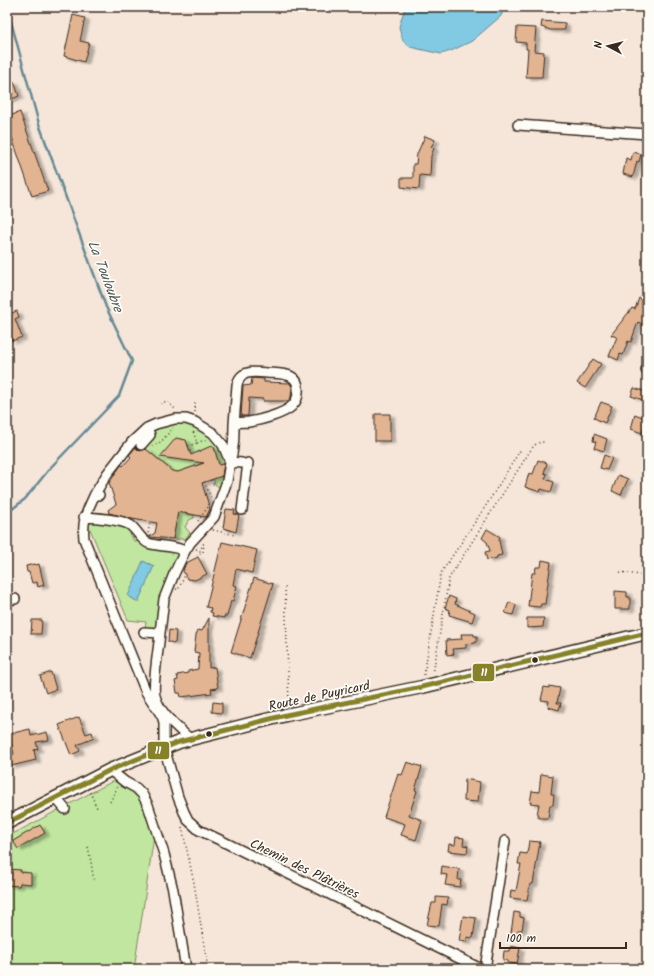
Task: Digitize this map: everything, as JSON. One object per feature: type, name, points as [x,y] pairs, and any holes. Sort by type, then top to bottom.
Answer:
[{"type":"main road","name":"Route de Puyricard","points":[[8,822],[110,770],[160,749],[190,739],[291,714],[427,686],[647,633]]},
{"type":"street","points":[[518,125],[647,134]]},
{"type":"street","points":[[190,739],[169,720],[155,697],[154,689],[164,600],[188,547],[214,517],[227,482],[230,462],[233,454],[234,424],[238,380],[243,375],[250,372],[287,374],[296,381],[298,387],[297,400],[284,412],[248,422],[240,421],[234,424]]},
{"type":"street","points":[[188,547],[175,547],[147,542],[142,539],[135,528],[126,523],[84,517],[104,483],[106,474],[126,450],[147,428],[165,421],[181,419],[195,422],[213,433],[223,445],[230,462]]},
{"type":"street","points":[[143,444],[150,436],[147,428]]},
{"type":"street","points":[[230,462],[245,463],[242,510]]},
{"type":"street","name":"Chemin des Plâtrières","points":[[84,517],[82,528],[84,539],[146,692],[162,716],[164,722],[160,749],[188,820],[199,830],[481,969]]},
{"type":"street","points":[[144,632],[160,634]]},
{"type":"street","points":[[110,770],[142,794],[150,812],[164,854],[173,890],[186,969]]},
{"type":"street","points":[[56,797],[65,809]]},
{"type":"street","points":[[485,969],[505,841]]},
{"type":"path","points":[[161,404],[163,402],[168,402],[179,412],[181,419],[192,428],[197,443],[188,446]]},
{"type":"path","points":[[143,444],[150,447],[161,442],[181,419]]},
{"type":"path","points":[[427,686],[448,578],[532,448],[537,443],[544,442]]},
{"type":"path","points":[[427,686],[441,573],[487,504],[521,449]]},
{"type":"path","points":[[204,482],[214,500]]},
{"type":"path","points":[[197,522],[205,511],[202,508]]},
{"type":"path","points":[[210,525],[214,530],[235,535]]},
{"type":"path","points":[[188,547],[200,551],[204,544],[203,552],[197,556]]},
{"type":"path","points":[[620,572],[647,576]]},
{"type":"path","points":[[285,587],[288,700],[291,714]]},
{"type":"path","points":[[110,802],[117,788],[119,778]]},
{"type":"path","points":[[90,793],[98,808]]},
{"type":"path","points":[[184,812],[182,829],[194,883],[208,969]]},
{"type":"path","points":[[88,847],[92,862],[94,882]]},
{"type":"green space","points":[[164,423],[193,423],[218,442],[228,470],[220,488],[215,484],[213,479],[223,475],[215,455],[215,449],[212,446],[208,448],[206,462],[178,472],[172,471],[144,448],[151,440],[155,427]]},
{"type":"green space","points":[[178,512],[194,515],[194,518],[189,520],[185,527],[190,533],[185,539],[173,539]]},
{"type":"green space","points":[[91,521],[122,525],[127,528],[134,541],[171,550],[177,553],[178,557],[156,630],[145,629],[146,622],[128,620],[90,529],[85,528],[86,524]]},
{"type":"green space","points":[[117,779],[139,796],[154,836],[134,969],[7,969],[7,837]]},
{"type":"water","points":[[405,7],[505,7],[501,16],[472,41],[441,54],[410,47],[403,41],[399,27]]},
{"type":"water","points":[[143,561],[154,566],[138,602],[128,596]]},
{"type":"building","points":[[73,15],[85,18],[80,41],[89,43],[84,62],[64,56]]},
{"type":"building","points":[[542,21],[565,23],[565,30],[551,30],[541,27]]},
{"type":"building","points":[[517,27],[536,28],[534,51],[544,52],[542,77],[526,77],[528,49],[526,49],[526,43],[516,42]]},
{"type":"building","points":[[14,81],[19,96],[7,101],[7,84]]},
{"type":"building","points":[[20,112],[48,191],[32,196],[7,123],[7,117]]},
{"type":"building","points":[[425,136],[435,140],[431,147],[434,148],[431,156],[430,176],[420,175],[419,189],[401,187],[401,178],[413,178],[413,164],[416,164],[417,154]]},
{"type":"building","points":[[633,152],[641,154],[639,162],[637,161],[633,177],[623,174],[626,158],[631,160]]},
{"type":"building","points":[[639,298],[647,301],[647,326],[638,322],[631,342],[628,341],[623,355],[620,354],[618,360],[609,356],[617,337],[611,335],[632,308],[635,309]]},
{"type":"building","points":[[17,311],[19,317],[15,319],[22,337],[12,341],[7,331],[7,315]]},
{"type":"building","points":[[593,359],[601,364],[585,388],[577,383]]},
{"type":"building","points":[[252,378],[264,379],[264,382],[290,383],[292,387],[291,397],[288,401],[263,401],[263,399],[249,398],[248,416],[241,416],[243,386],[251,385]]},
{"type":"building","points":[[634,388],[646,392],[643,400],[631,396]]},
{"type":"building","points":[[601,402],[612,406],[605,423],[594,418]]},
{"type":"building","points":[[375,414],[390,414],[390,441],[375,441]]},
{"type":"building","points":[[635,414],[647,419],[642,433],[631,429]]},
{"type":"building","points":[[594,434],[607,439],[604,451],[594,448],[596,442],[593,441]]},
{"type":"building","points":[[176,438],[186,440],[191,455],[211,446],[214,447],[219,465],[224,464],[222,476],[202,483],[210,509],[206,517],[178,512],[173,539],[149,537],[155,533],[157,523],[109,513],[108,510],[116,504],[109,483],[121,465],[123,466],[131,457],[129,455],[136,447],[140,451],[146,449],[172,471],[178,472],[204,463],[160,457]]},
{"type":"building","points":[[604,455],[612,458],[607,470],[600,468]]},
{"type":"building","points":[[538,460],[547,463],[544,473],[547,474],[545,479],[554,482],[551,492],[541,489],[540,492],[525,487],[529,473],[533,474]]},
{"type":"building","points":[[618,475],[628,479],[621,495],[612,491]]},
{"type":"building","points":[[226,509],[235,510],[234,514],[239,515],[236,532],[223,528]]},
{"type":"building","points":[[487,529],[500,537],[499,540],[502,555],[497,556],[497,558],[487,560],[485,552],[490,551],[487,542],[482,538]]},
{"type":"building","points":[[222,542],[257,550],[252,573],[236,569],[233,585],[237,586],[227,616],[224,616],[224,618],[212,616],[213,613],[210,612],[211,608],[206,607]]},
{"type":"building","points":[[198,557],[207,574],[195,580],[187,579],[183,571],[186,563]]},
{"type":"building","points":[[542,560],[551,562],[545,604],[541,604],[540,607],[528,606],[532,573],[535,573],[536,567],[541,567]]},
{"type":"building","points":[[39,564],[44,585],[38,587],[37,582],[32,583],[26,566]]},
{"type":"building","points":[[254,578],[273,584],[250,658],[231,652]]},
{"type":"building","points":[[615,591],[627,592],[627,597],[630,597],[630,609],[615,609]]},
{"type":"building","points":[[449,596],[456,599],[455,604],[475,613],[472,622],[449,615],[450,610],[445,608]]},
{"type":"building","points":[[509,602],[516,605],[513,615],[505,613]]},
{"type":"building","points":[[209,618],[209,668],[215,667],[218,688],[211,689],[212,693],[181,697],[180,693],[177,693],[175,681],[178,680],[177,675],[198,669],[199,653],[194,652],[196,635],[198,630],[202,631]]},
{"type":"building","points":[[527,618],[544,618],[543,627],[527,628]]},
{"type":"building","points":[[32,620],[42,620],[41,634],[31,634]]},
{"type":"building","points":[[169,630],[176,631],[175,643],[168,642]]},
{"type":"building","points":[[461,634],[474,634],[474,636],[477,636],[477,640],[475,643],[466,644],[466,648],[453,649],[454,654],[447,655],[446,640],[462,639]]},
{"type":"building","points":[[51,672],[56,689],[46,693],[40,676]]},
{"type":"building","points":[[549,686],[560,688],[557,703],[561,703],[559,710],[548,707],[549,701],[541,700],[544,687],[549,688]]},
{"type":"building","points":[[213,702],[222,703],[222,713],[212,712]]},
{"type":"building","points":[[79,717],[86,734],[92,732],[94,738],[77,745],[80,751],[71,755],[59,725]]},
{"type":"building","points":[[30,729],[31,736],[47,732],[49,740],[36,742],[38,749],[34,750],[36,760],[11,766],[8,755],[14,754],[9,734]]},
{"type":"building","points":[[407,762],[422,767],[415,790],[417,791],[409,815],[422,820],[416,840],[401,835],[405,824],[384,817],[398,774],[402,775]]},
{"type":"building","points":[[541,774],[553,776],[551,794],[554,794],[553,805],[550,805],[548,818],[538,818],[537,815],[539,804],[530,803],[532,791],[539,792]]},
{"type":"building","points":[[465,779],[480,782],[478,802],[464,801]]},
{"type":"building","points":[[40,825],[45,833],[18,849],[13,841]]},
{"type":"building","points":[[456,837],[464,838],[463,845],[468,846],[467,853],[448,851],[449,844],[455,845]]},
{"type":"building","points":[[529,841],[540,842],[533,884],[530,884],[527,900],[510,898],[511,890],[516,891],[521,864],[518,864],[520,853],[527,854]]},
{"type":"building","points":[[442,866],[459,869],[458,880],[461,880],[460,887],[445,885],[447,875],[441,874]]},
{"type":"building","points":[[7,869],[21,870],[20,872],[31,873],[31,884],[20,883],[19,886],[7,885]]},
{"type":"building","points":[[436,897],[448,898],[447,905],[442,904],[439,926],[427,925],[432,903],[436,903]]},
{"type":"building","points":[[514,912],[520,913],[520,917],[524,918],[522,930],[518,930],[518,934],[511,933]]},
{"type":"building","points":[[463,916],[476,918],[473,938],[467,937],[467,942],[459,941]]},
{"type":"building","points":[[511,946],[520,948],[517,964],[508,963],[508,961],[503,960],[504,951],[510,951]]},
{"type":"waterway","name":"La Touloubre","points":[[7,7],[39,124],[106,307],[132,361],[119,396],[51,467],[25,499],[7,513]]},
{"type":"transit line","name":"11","points":[[7,823],[110,770],[179,742],[286,715],[422,687],[647,633]]}]
